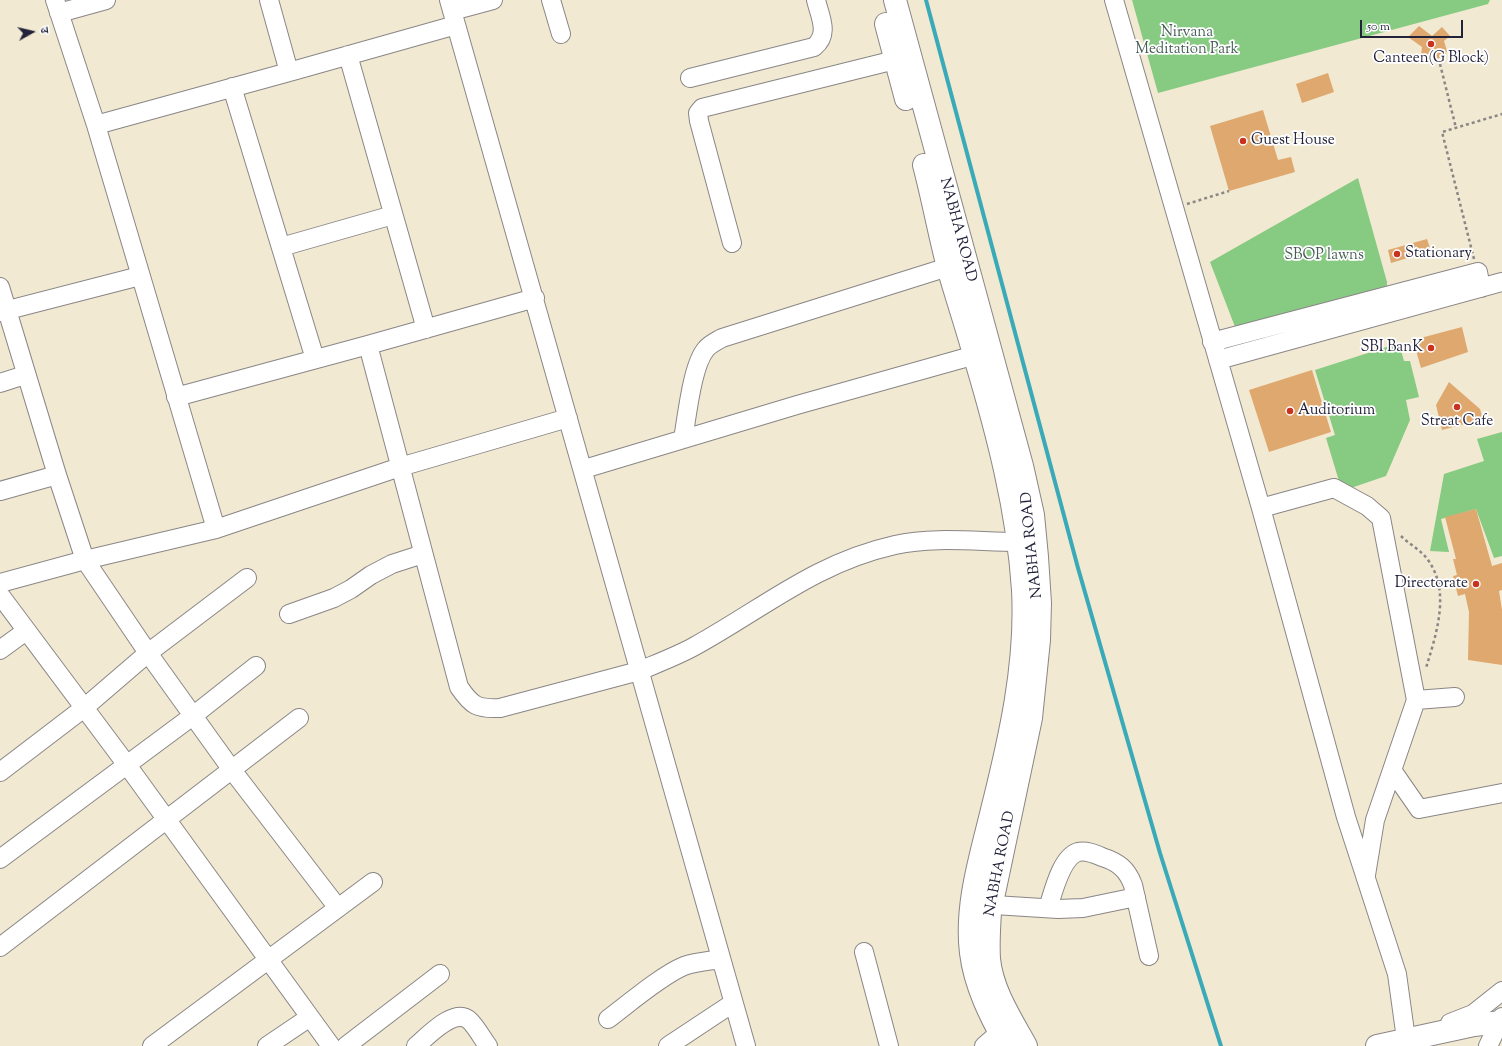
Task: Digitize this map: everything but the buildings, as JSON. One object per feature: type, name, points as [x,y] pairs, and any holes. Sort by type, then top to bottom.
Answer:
[{"type":"main road","name":"NABHA ROAD","points":[[879,0],[927,176],[948,268],[982,353],[1022,466],[1033,515],[1040,603],[1037,669],[1031,718],[981,904],[970,927],[972,959],[997,1042]]},
{"type":"main road","name":"NABHA ROAD","points":[[895,0],[982,353],[1019,542],[1024,634],[1016,704],[980,859],[981,904],[989,960],[1003,1004],[1026,1046]]},
{"type":"main road","points":[[1377,1046],[1501,1020]]},
{"type":"street","points":[[106,0],[57,7],[96,125],[216,529]]},
{"type":"street","points":[[269,0],[289,72]]},
{"type":"street","points":[[96,125],[348,55],[453,12],[493,0]]},
{"type":"street","points":[[551,0],[561,34]]},
{"type":"street","points":[[690,78],[814,47],[821,41],[823,34],[816,0]]},
{"type":"street","points":[[1114,0],[1261,508],[1346,817],[1397,974],[1406,1039]]},
{"type":"street","points":[[453,12],[568,418],[584,469],[639,671],[746,1046]]},
{"type":"street","points":[[348,55],[426,329]]},
{"type":"street","points":[[732,243],[699,121],[698,113],[702,108],[895,60]]},
{"type":"street","points":[[232,87],[315,359]]},
{"type":"street","points":[[281,246],[393,215]]},
{"type":"street","points":[[683,439],[694,379],[700,359],[706,348],[722,338],[948,268]]},
{"type":"street","points":[[3,311],[140,276]]},
{"type":"street","points":[[1212,342],[1480,280],[1502,282]]},
{"type":"street","points":[[1218,360],[1480,280]]},
{"type":"street","points":[[0,287],[3,311],[26,375],[85,560],[148,653],[194,715],[232,770],[338,908]]},
{"type":"street","points":[[176,397],[535,298]]},
{"type":"street","points":[[368,345],[460,687],[469,701],[482,709],[500,708],[639,671],[695,646],[792,586],[823,570],[856,556],[895,545],[933,540],[1019,542]]},
{"type":"street","points":[[584,469],[797,405],[982,353]]},
{"type":"street","points":[[0,383],[26,375]]},
{"type":"street","points":[[0,583],[85,560],[216,529],[400,467],[568,418]]},
{"type":"street","points":[[0,491],[57,475]]},
{"type":"street","points":[[1261,508],[1334,488],[1367,506],[1381,518],[1416,700],[1375,820],[1366,877]]},
{"type":"street","points":[[289,614],[334,598],[351,589],[371,574],[392,564],[423,554]]},
{"type":"street","points":[[0,772],[84,708],[148,653],[247,578]]},
{"type":"street","points":[[0,596],[127,765],[267,960],[331,1046]]},
{"type":"street","points":[[0,650],[26,631]]},
{"type":"street","points":[[0,859],[194,715],[256,666]]},
{"type":"street","points":[[1416,700],[1455,697]]},
{"type":"street","points":[[2,941],[167,820],[299,718]]},
{"type":"street","points":[[1392,770],[1419,809],[1502,793]]},
{"type":"street","points":[[1346,817],[1356,826],[1366,826],[1375,820]]},
{"type":"street","points":[[1048,908],[1062,868],[1069,858],[1078,852],[1088,852],[1114,861],[1122,866],[1129,875],[1136,897],[1149,956]]},
{"type":"street","points":[[152,1046],[373,882]]},
{"type":"street","points":[[981,904],[1048,908],[1083,908],[1136,897]]},
{"type":"street","points":[[864,952],[889,1046]]},
{"type":"street","points":[[608,1019],[684,966],[721,959]]},
{"type":"street","points":[[346,1046],[440,974]]},
{"type":"street","points":[[1435,1034],[1450,1023],[1473,1014],[1502,991]]},
{"type":"street","points":[[668,1046],[733,1003]]},
{"type":"street","points":[[416,1046],[447,1021],[455,1016],[463,1016],[470,1021],[488,1046]]},
{"type":"street","points":[[268,1046],[310,1017]]},
{"type":"street","points":[[1488,1046],[1501,1020]]},
{"type":"path","points":[[1440,64],[1456,128]]},
{"type":"path","points":[[1480,280],[1442,132],[1502,114]]},
{"type":"path","points":[[1174,208],[1229,192]]},
{"type":"path","points":[[1381,518],[1422,553],[1430,562],[1437,576],[1440,602],[1437,630],[1424,672]]},
{"type":"green space","name":"Nirvana Meditation Park","points":[[1132,0],[1490,0],[1488,4],[1158,93]]},
{"type":"green space","name":"SBOP lawns","points":[[1358,178],[1387,282],[1387,291],[1237,332],[1210,262]]},
{"type":"green space","points":[[1399,343],[1404,361],[1410,361],[1419,397],[1406,400],[1410,420],[1386,476],[1342,491],[1326,438],[1335,435],[1315,370]]},
{"type":"green space","points":[[1502,432],[1502,556],[1494,558],[1476,509],[1441,519],[1449,552],[1430,551],[1444,474],[1484,461],[1477,439]]},
{"type":"waterway","points":[[926,0],[1078,568],[1160,853],[1221,1046]]},
{"type":"place","name":"Canteen(G Block)","points":[[1431,44]]},
{"type":"place","name":"Guest House","points":[[1243,141]]},
{"type":"place","name":"Stationary","points":[[1397,254]]},
{"type":"place","name":"SBI BanK","points":[[1431,348]]},
{"type":"place","name":"Streat Cafe","points":[[1457,407]]},
{"type":"place","name":"Auditorium","points":[[1290,411]]},
{"type":"place","name":"Directorate","points":[[1476,584]]}]
